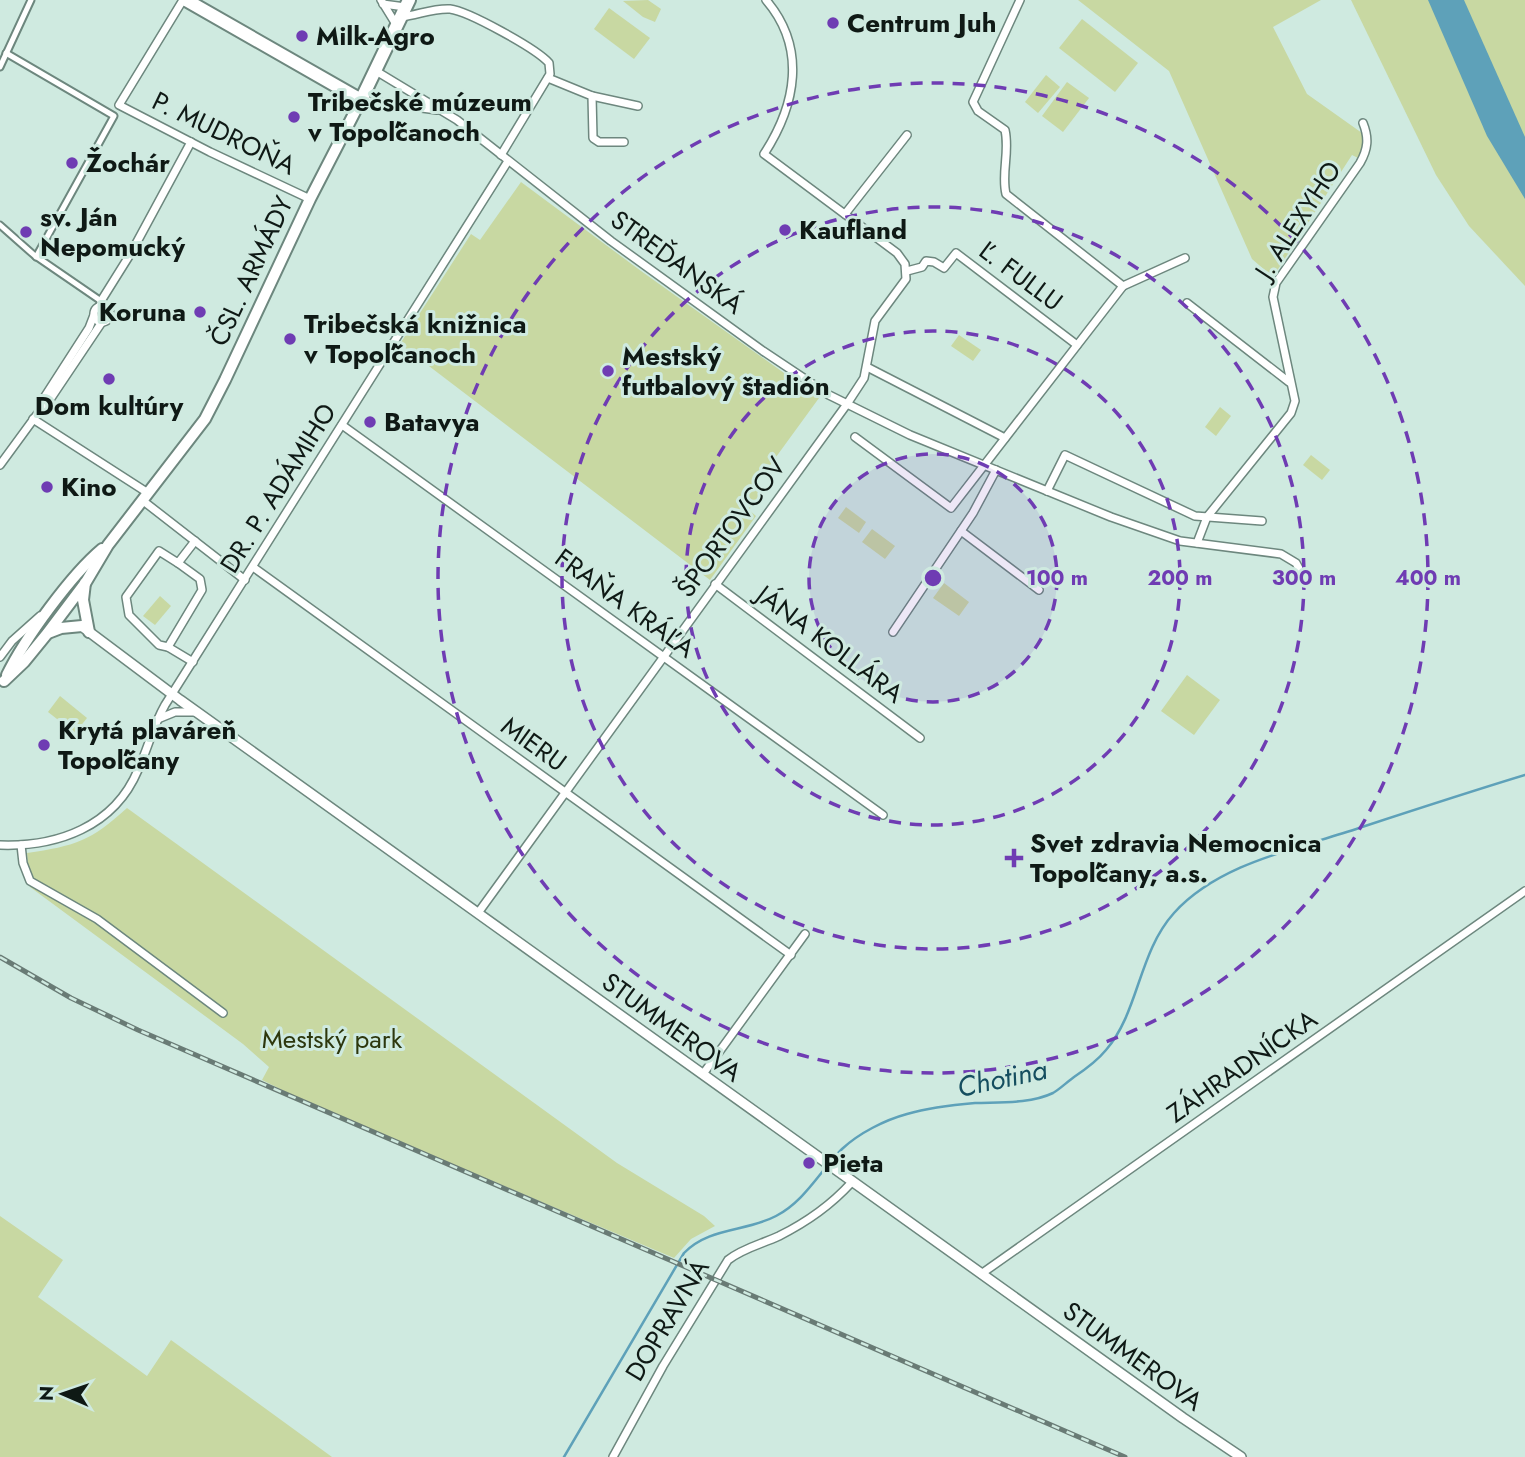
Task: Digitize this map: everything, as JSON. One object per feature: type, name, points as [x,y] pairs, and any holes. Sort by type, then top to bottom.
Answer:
[{"type":"main road","points":[[184,0],[361,100]]},
{"type":"main road","name":"ČSL. ARMÁDY","points":[[58,608],[86,582],[108,545],[211,408],[403,12]]},
{"type":"main road","name":"ČSL. ARMÁDY","points":[[58,608],[85,563],[108,545]]},
{"type":"main road","points":[[85,629],[83,600],[86,582]]},
{"type":"main road","points":[[58,608],[85,629]]},
{"type":"main road","points":[[2,684],[46,635],[58,608]]},
{"type":"main road","points":[[2,684],[15,657],[58,608]]},
{"type":"main road","points":[[46,635],[61,628],[85,629]]},
{"type":"street","points":[[0,67],[31,0]]},
{"type":"street","name":"P. MUDROŇA","points":[[184,0],[119,105],[310,199]]},
{"type":"street","name":"Ľ. FULLU","points":[[1020,0],[973,102],[978,111],[1005,130],[1008,141],[1003,183],[1006,194],[1123,286]]},
{"type":"street","points":[[769,1],[785,29],[790,52],[792,93],[780,128],[764,154],[897,253],[907,271]]},
{"type":"street","points":[[382,2],[403,12],[447,9],[462,11],[518,41],[550,63],[550,74],[505,158]]},
{"type":"street","points":[[382,2],[403,12]]},
{"type":"street","points":[[6,53],[114,116],[35,256]]},
{"type":"street","name":"STREĎANSKÁ","points":[[376,71],[438,111],[457,120],[611,241],[829,395],[909,435],[1180,541],[1281,554],[1296,563],[1303,576]]},
{"type":"street","points":[[548,78],[592,96],[638,106]]},
{"type":"street","points":[[592,96],[593,138],[599,142],[624,142]]},
{"type":"street","name":"STREĎANSKÁ","points":[[361,100],[438,111]]},
{"type":"street","name":"J. ALEXYHO","points":[[1197,543],[1207,517],[1291,413],[1295,401],[1273,298],[1276,283],[1367,151],[1367,133],[1363,123]]},
{"type":"street","points":[[845,214],[907,135]]},
{"type":"street","points":[[41,409],[42,401],[89,328],[95,310],[131,253],[191,142]]},
{"type":"street","name":"DR. P. ADÁMIHO","points":[[0,845],[36,844],[68,836],[85,828],[113,808],[138,772],[158,719],[464,230],[505,158]]},
{"type":"street","points":[[0,225],[35,256],[109,309],[110,315],[102,322],[54,394],[0,465]]},
{"type":"street","name":"Ľ. FULLU","points":[[907,271],[915,271],[926,261],[944,268],[956,253],[1077,345]]},
{"type":"street","name":"Ľ. FULLU","points":[[984,466],[1123,286],[1185,258]]},
{"type":"street","name":"ŠPORTOVCOV","points":[[478,913],[847,404],[864,378],[875,321],[906,279],[907,271]]},
{"type":"street","points":[[1187,303],[1290,383]]},
{"type":"street","points":[[94,315],[102,322]]},
{"type":"street","points":[[867,367],[1005,438]]},
{"type":"street","points":[[33,419],[145,496],[195,541],[245,580]]},
{"type":"street","name":"FRAŇA KRÁĽA","points":[[342,425],[883,815]]},
{"type":"street","points":[[855,437],[951,508],[984,466]]},
{"type":"street","points":[[1047,491],[1065,455],[1195,516],[1262,521]]},
{"type":"street","points":[[893,632],[961,531],[996,470]]},
{"type":"street","points":[[961,531],[1040,590]]},
{"type":"street","points":[[178,564],[195,541]]},
{"type":"street","points":[[168,647],[198,599],[203,586],[200,579],[159,551],[126,597],[129,615],[159,645],[168,647],[194,662]]},
{"type":"street","name":"MIERU","points":[[253,567],[791,954]]},
{"type":"street","name":"JÁNA KOLLÁRA","points":[[715,584],[920,738]]},
{"type":"street","points":[[0,657],[12,641],[58,608]]},
{"type":"street","name":"STUMMEROVA","points":[[85,629],[835,1172],[1241,1457]]},
{"type":"street","points":[[158,719],[175,712],[197,712]]},
{"type":"street","points":[[21,845],[23,863],[30,881],[97,919],[223,1013]]},
{"type":"street","name":"ZÁHRADNÍCKA","points":[[981,1274],[1525,891]]},
{"type":"street","points":[[703,1074],[805,934]]},
{"type":"street","name":"DOPRAVNÁ","points":[[613,1457],[695,1312],[728,1260],[801,1223],[835,1199],[851,1183]]},
{"type":"green space","points":[[648,0],[661,9],[655,22],[643,17],[623,1]]},
{"type":"green space","points":[[1078,0],[1321,0],[1273,27],[1307,94],[1362,133],[1366,144],[1358,158],[1352,155],[1273,277],[1252,259],[1169,71]]},
{"type":"green space","points":[[1351,0],[1525,0],[1525,286],[1469,226],[1436,175]]},
{"type":"green space","points":[[609,8],[650,38],[634,59],[594,29]]},
{"type":"green space","points":[[1082,19],[1138,63],[1115,92],[1059,48]]},
{"type":"green space","points":[[1046,75],[1060,87],[1038,113],[1025,102]]},
{"type":"green space","points":[[1067,82],[1089,98],[1063,132],[1042,116]]},
{"type":"green space","name":"Mestský futbalový štadión","points":[[521,182],[819,398],[757,483],[764,489],[749,510],[756,516],[710,580],[400,344],[471,234],[480,240]]},
{"type":"green space","points":[[959,335],[981,350],[973,361],[951,346]]},
{"type":"green space","points":[[1220,407],[1231,416],[1216,436],[1205,427]]},
{"type":"green space","points":[[1311,455],[1330,470],[1322,480],[1303,465]]},
{"type":"green space","points":[[846,507],[866,522],[859,533],[838,518]]},
{"type":"green space","points":[[872,529],[895,546],[885,559],[862,542]]},
{"type":"green space","points":[[944,583],[969,602],[959,616],[933,598]]},
{"type":"green space","points":[[160,596],[171,606],[155,625],[143,616]]},
{"type":"green space","points":[[1187,675],[1220,700],[1194,735],[1161,711]]},
{"type":"green space","points":[[60,696],[87,718],[75,733],[48,712]]},
{"type":"green space","name":"Mestský park","points":[[127,808],[617,1163],[704,1216],[715,1226],[691,1239],[674,1258],[308,1103],[262,1080],[269,1067],[243,1044],[30,887],[27,853],[58,848],[82,840],[103,828]]},
{"type":"green space","points":[[0,1216],[63,1260],[38,1297],[147,1376],[171,1340],[332,1457],[0,1457]]},
{"type":"water","points":[[1428,0],[1464,0],[1525,137],[1525,199],[1487,136]]},
{"type":"waterway","name":"Chotina","points":[[564,1457],[684,1253],[694,1245],[705,1238],[764,1221],[786,1210],[804,1194],[842,1149],[864,1132],[890,1120],[932,1108],[1025,1101],[1056,1091],[1106,1050],[1117,1035],[1133,1001],[1145,964],[1162,929],[1192,896],[1213,882],[1285,851],[1525,775]]},
{"type":"railway","points":[[0,957],[71,998],[138,1030],[1125,1457]]},
{"type":"place","name":"Centrum Juh","points":[[833,23]]},
{"type":"place","name":"Milk-Agro","points":[[302,36]]},
{"type":"place","name":"Tribečské múzeum v Topoľčanoch","points":[[294,117]]},
{"type":"place","name":"Žochár","points":[[72,163]]},
{"type":"place","name":"Kaufland","points":[[785,230]]},
{"type":"place","name":"sv. Ján Nepomucký","points":[[26,232]]},
{"type":"place","name":"Koruna","points":[[200,312]]},
{"type":"place","name":"Tribečská knižnica v Topoľčanoch","points":[[290,339]]},
{"type":"place","name":"Mestský futbalový štadión","points":[[608,371]]},
{"type":"place","name":"Dom kultúry","points":[[109,379]]},
{"type":"place","name":"Batavya","points":[[370,422]]},
{"type":"place","name":"Kino","points":[[47,487]]},
{"type":"place","name":"Krytá plaváreň Topoľčany","points":[[44,745]]},
{"type":"place","name":"Svet zdravia Nemocnica Topoľčany, a.s.","points":[[1014,858]]},
{"type":"place","name":"Pieta","points":[[809,1163]]}]
